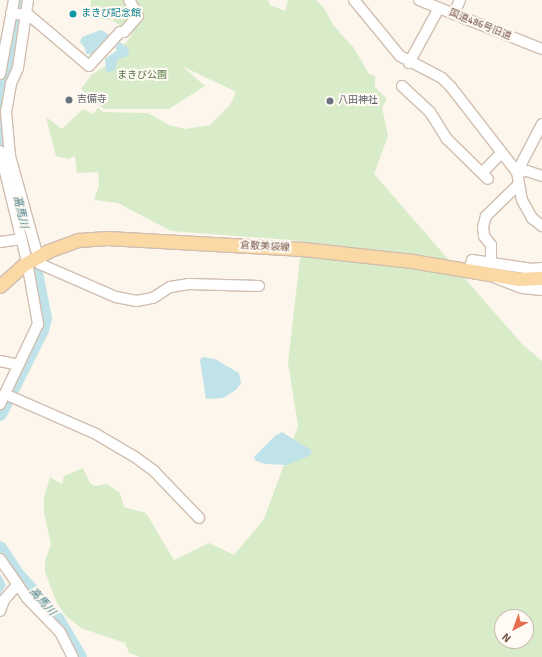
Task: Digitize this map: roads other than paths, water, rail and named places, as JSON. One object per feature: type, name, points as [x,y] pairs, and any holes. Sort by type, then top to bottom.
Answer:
[{"type":"main road","name":"倉敷美袋線","points":[[0,286],[33,259],[79,240],[107,238],[303,249],[475,271],[520,279],[542,278]]},
{"type":"street","points":[[0,404],[8,395],[19,365],[38,324],[33,259],[10,156],[6,112],[11,84],[18,68],[18,14],[14,0]]},
{"type":"street","points":[[0,74],[18,14],[28,0]]},
{"type":"street","points":[[18,14],[59,38],[89,66],[138,16],[129,0]]},
{"type":"street","points":[[354,0],[400,56],[409,63],[442,78],[451,87],[517,172],[522,200],[532,218],[542,226]]},
{"type":"street","name":"国道486号旧道","points":[[419,0],[542,49]]},
{"type":"street","points":[[454,14],[460,0]]},
{"type":"street","points":[[409,63],[439,8]]},
{"type":"street","points":[[402,86],[430,112],[447,139],[485,176],[501,153]]},
{"type":"street","points":[[517,172],[542,124]]},
{"type":"street","points":[[0,151],[21,239],[33,259],[40,264],[116,297],[137,301],[153,298],[170,288],[189,284],[258,286]]},
{"type":"street","points":[[517,172],[527,171],[541,174]]},
{"type":"street","points":[[492,263],[491,245],[484,236],[483,227],[486,216],[519,184]]},
{"type":"street","points":[[0,242],[21,239]]},
{"type":"street","points":[[542,268],[532,269],[472,260],[475,271],[522,288],[542,290]]},
{"type":"street","points":[[0,361],[19,365]]},
{"type":"street","points":[[8,395],[96,434],[135,457],[154,471],[199,518]]},
{"type":"street","points":[[0,559],[16,586],[60,632],[73,657]]},
{"type":"street","points":[[0,611],[4,600],[16,586]]},
{"type":"water","points":[[101,30],[111,36],[105,39],[94,54],[86,54],[85,48],[80,42],[82,37]]},
{"type":"water","points":[[120,42],[128,48],[129,56],[118,59],[115,70],[106,73],[105,59],[117,50],[115,48]]},
{"type":"water","points":[[203,357],[215,359],[239,373],[241,383],[236,390],[223,398],[206,399],[200,360]]},
{"type":"water","points":[[282,432],[311,450],[311,455],[286,465],[265,464],[256,461],[254,457],[275,436]]},
{"type":"water","points":[[0,574],[6,585],[0,595]]},
{"type":"waterway","name":"高馬川","points":[[8,166],[1,130],[1,96],[20,0]]},
{"type":"waterway","name":"高馬川","points":[[0,414],[42,330],[45,318],[31,248]]},
{"type":"waterway","name":"高馬川","points":[[0,548],[16,573],[58,620],[80,657]]},
{"type":"place","name":"まきび記念館","points":[[73,14]]},
{"type":"place","name":"吉備寺","points":[[69,100]]},
{"type":"place","name":"八田神社","points":[[330,101]]},
{"type":"park label","name":"まきび公園","points":[[142,76]]}]
